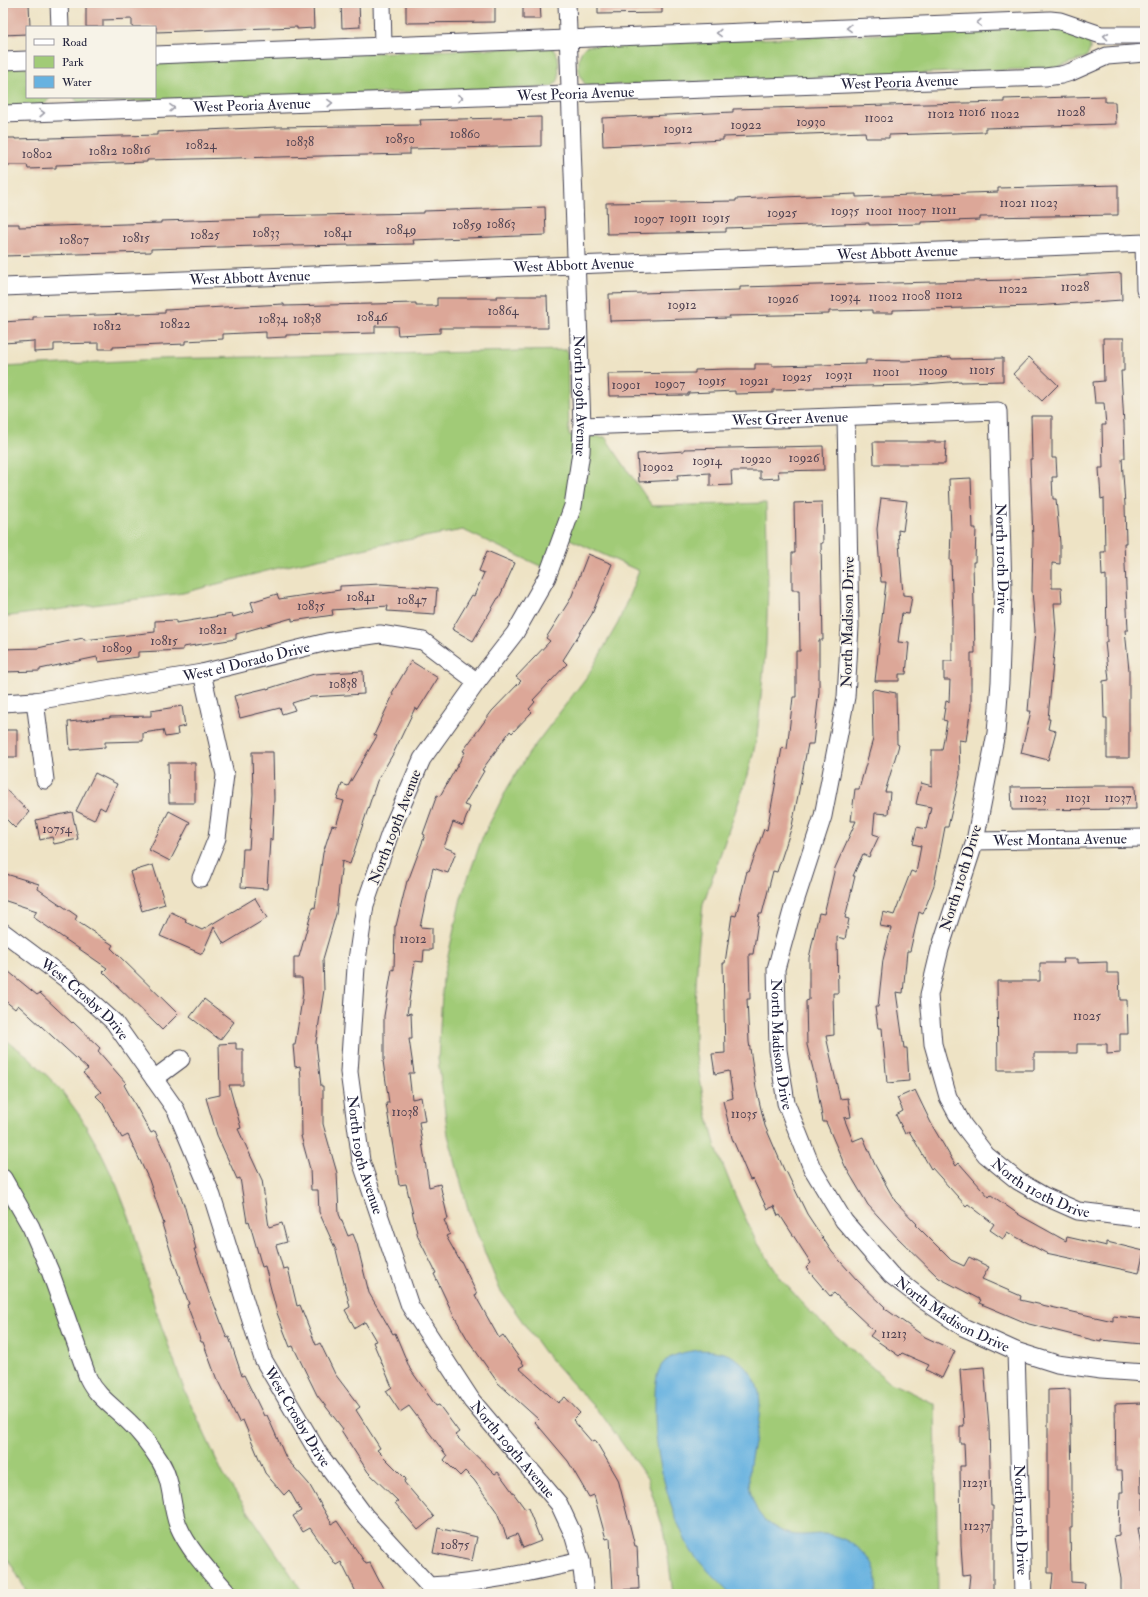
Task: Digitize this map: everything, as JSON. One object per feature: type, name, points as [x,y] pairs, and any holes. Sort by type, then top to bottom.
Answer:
[{"type":"street","points":[[59,3],[60,26]]},
{"type":"street","points":[[382,3],[383,46]]},
{"type":"street","name":"North 109th Avenue","points":[[567,3],[567,39],[577,265],[582,426],[581,452],[573,506],[547,576],[515,632],[422,759],[390,833],[365,905],[356,967],[349,1072],[361,1162],[410,1306],[472,1401],[559,1504],[573,1534],[580,1561],[585,1594]]},
{"type":"street","points":[[156,55],[1050,20],[1060,21],[1101,35],[1145,35]]},
{"type":"street","name":"West Peoria Avenue","points":[[3,114],[62,105],[570,94],[1045,77],[1071,72],[1107,56],[1145,53]]},
{"type":"street","points":[[3,61],[26,60]]},
{"type":"street","points":[[1145,243],[1145,290]]},
{"type":"street","name":"West Abbott Avenue","points":[[3,287],[1145,243]]},
{"type":"street","name":"West Greer Avenue","points":[[582,426],[998,412]]},
{"type":"street","name":"North 110th Drive","points":[[998,412],[1003,591],[1000,682],[996,733],[975,841],[940,949],[929,995],[933,1044],[948,1097],[963,1125],[986,1155],[1018,1181],[1044,1196],[1078,1211],[1145,1219]]},
{"type":"street","name":"North Madison Drive","points":[[846,417],[850,626],[846,697],[823,816],[792,911],[776,969],[778,1050],[786,1103],[812,1168],[844,1220],[891,1275],[926,1302],[962,1327],[1016,1351],[1057,1364],[1101,1370],[1145,1373]]},
{"type":"street","name":"West el Dorado Drive","points":[[3,703],[35,701],[202,673],[327,642],[380,634],[423,641],[477,682]]},
{"type":"street","points":[[201,878],[217,838],[225,775],[202,673]]},
{"type":"street","points":[[35,701],[45,780]]},
{"type":"street","name":"West Montana Avenue","points":[[975,841],[1145,838]]},
{"type":"street","name":"West Crosby Drive","points":[[3,932],[66,979],[114,1022],[176,1110],[212,1196],[263,1359],[319,1454],[366,1516],[429,1586],[458,1585],[495,1580],[580,1561]]},
{"type":"street","points":[[154,1079],[181,1059]]},
{"type":"street","points":[[3,1178],[31,1227],[50,1271],[88,1378],[94,1390],[130,1423],[160,1461],[167,1473],[178,1523],[184,1536],[202,1562],[229,1594]]},
{"type":"street","name":"North 110th Drive","points":[[1016,1351],[1023,1594]]},
{"type":"green space","points":[[1056,27],[1085,37],[1090,43],[1090,50],[1086,57],[1057,68],[587,86],[579,72],[580,55],[586,46]]},
{"type":"green space","points":[[551,47],[558,57],[559,78],[551,87],[78,103],[75,98],[156,98],[156,60]]},
{"type":"green space","points":[[26,65],[26,98],[50,98],[44,105],[3,109],[3,66]]},
{"type":"green space","points":[[567,350],[569,435],[605,437],[652,506],[766,503],[768,588],[766,645],[757,737],[748,775],[703,904],[698,950],[695,1004],[695,1050],[704,1102],[716,1148],[755,1239],[781,1279],[816,1318],[889,1382],[935,1404],[938,1594],[673,1594],[665,1534],[647,1478],[604,1418],[544,1352],[500,1290],[470,1216],[448,1135],[438,1059],[443,978],[461,898],[482,838],[508,787],[529,753],[588,675],[618,623],[639,571],[563,536],[549,570],[463,530],[385,544],[278,568],[183,593],[3,617],[3,367],[160,359]]},
{"type":"green space","points":[[3,1038],[28,1056],[61,1090],[80,1116],[99,1149],[117,1186],[132,1225],[155,1308],[184,1389],[223,1474],[304,1594],[28,1594],[3,1550]]},
{"type":"water","points":[[699,1350],[721,1352],[733,1357],[744,1365],[756,1383],[760,1410],[752,1453],[749,1480],[753,1501],[758,1512],[771,1525],[787,1533],[796,1535],[823,1534],[834,1536],[855,1546],[864,1553],[876,1572],[877,1583],[875,1594],[731,1594],[693,1554],[677,1521],[663,1477],[656,1434],[655,1393],[658,1374],[664,1362],[678,1354]]},
{"type":"building","points":[[3,3],[29,3],[30,26],[26,26],[26,34],[3,35]]},
{"type":"building","points":[[86,3],[313,3],[314,28],[297,29],[297,27],[156,32],[156,26],[132,26],[132,19],[103,20],[103,26],[86,26]]},
{"type":"building","points":[[341,3],[359,3],[360,27],[342,28]]},
{"type":"building","points":[[406,3],[495,3],[495,22],[406,23]]},
{"type":"building","points":[[523,3],[540,3],[541,19],[523,19]]},
{"type":"building","points":[[598,3],[662,3],[662,13],[598,14]]},
{"type":"building","points":[[1105,96],[1105,102],[1115,102],[1116,124],[985,128],[985,132],[889,135],[889,138],[866,138],[865,132],[723,137],[723,140],[603,146],[602,118],[733,112],[733,109],[1004,102],[1004,99]]},
{"type":"building","points":[[541,117],[541,146],[410,149],[410,154],[147,160],[147,162],[56,165],[56,168],[28,169],[27,165],[3,165],[3,138],[15,139],[157,135],[157,132],[278,127],[421,125],[420,120]]},
{"type":"building","points":[[1118,185],[1118,215],[980,217],[980,220],[921,222],[921,224],[869,225],[869,223],[726,228],[726,232],[607,234],[606,203],[736,201],[736,199],[856,194],[856,197],[998,192],[998,188]]},
{"type":"building","points":[[545,207],[546,235],[413,240],[414,244],[293,245],[151,249],[151,252],[3,256],[3,224],[19,224],[19,227],[161,223],[161,221],[260,218],[260,216],[424,213],[424,211]]},
{"type":"building","points":[[1121,273],[1122,300],[1034,306],[893,310],[893,313],[872,313],[872,310],[829,311],[829,314],[610,321],[609,294],[740,290],[740,287],[1011,280]]},
{"type":"building","points":[[497,296],[547,296],[548,328],[440,328],[440,333],[398,335],[397,326],[375,326],[375,333],[286,335],[286,337],[266,338],[266,332],[223,334],[223,339],[185,341],[185,344],[99,349],[99,343],[54,344],[54,351],[34,352],[34,341],[3,343],[3,322],[33,320],[33,317],[165,313],[165,310],[284,304],[284,306],[416,303],[416,306],[437,306],[437,298],[497,298]]},
{"type":"building","points":[[1103,338],[1124,338],[1124,371],[1121,371],[1125,458],[1122,458],[1125,505],[1126,543],[1124,543],[1128,630],[1125,630],[1129,670],[1129,758],[1107,758],[1107,718],[1104,718],[1103,681],[1109,680],[1105,642],[1107,642],[1106,575],[1102,576],[1101,552],[1105,552],[1104,498],[1101,499],[1099,468],[1103,468],[1102,425],[1106,425],[1104,403],[1095,403],[1093,382],[1104,381]]},
{"type":"building","points":[[951,357],[952,359],[1003,358],[1003,381],[961,381],[914,385],[814,387],[814,389],[773,390],[773,393],[735,394],[735,391],[688,393],[688,395],[609,396],[608,374],[695,373],[695,370],[755,369],[755,364],[772,364],[772,366],[866,364],[866,360],[905,361]]},
{"type":"building","points":[[1029,357],[1058,385],[1042,401],[1013,374]]},
{"type":"building","points":[[1031,416],[1052,416],[1052,458],[1056,458],[1057,477],[1052,477],[1053,499],[1056,499],[1060,543],[1060,564],[1052,563],[1052,588],[1061,588],[1062,603],[1054,603],[1056,630],[1048,729],[1056,731],[1048,760],[1021,753],[1031,711],[1028,711],[1035,631],[1032,590],[1033,539],[1030,459],[1032,459]]},
{"type":"building","points":[[873,442],[946,442],[945,464],[874,464]]},
{"type":"building","points":[[823,446],[824,470],[778,471],[779,478],[760,479],[760,471],[731,471],[732,485],[710,486],[710,473],[677,475],[678,480],[639,482],[637,454],[684,451],[684,449]]},
{"type":"building","points":[[971,478],[973,528],[976,528],[975,562],[973,562],[975,653],[971,653],[971,706],[966,741],[959,740],[960,775],[948,827],[945,827],[934,885],[923,914],[919,912],[910,951],[907,951],[903,993],[896,992],[904,1048],[907,1048],[909,1081],[887,1083],[882,1028],[878,1028],[875,1007],[878,1007],[883,960],[891,928],[880,926],[883,912],[894,915],[911,871],[916,873],[921,846],[913,844],[917,827],[926,829],[931,807],[916,804],[921,783],[932,786],[932,750],[942,750],[947,721],[943,720],[946,701],[949,702],[950,680],[944,680],[944,661],[952,661],[953,616],[950,561],[951,528],[949,479]]},
{"type":"building","points":[[881,498],[907,501],[903,531],[898,530],[903,595],[912,596],[909,614],[902,613],[898,642],[909,643],[906,674],[899,674],[899,681],[875,681],[886,582],[881,582],[877,529]]},
{"type":"building","points":[[822,502],[823,543],[821,543],[823,640],[819,640],[819,692],[813,744],[808,744],[792,826],[777,872],[773,871],[762,914],[759,914],[753,954],[749,954],[750,999],[747,999],[749,1042],[756,1088],[765,1126],[785,1172],[786,1171],[807,1214],[832,1252],[857,1280],[885,1307],[884,1308],[925,1337],[955,1351],[942,1378],[926,1370],[929,1365],[902,1353],[899,1356],[870,1336],[874,1331],[834,1293],[830,1296],[806,1268],[811,1263],[780,1215],[778,1216],[774,1206],[767,1209],[753,1179],[750,1180],[732,1138],[723,1101],[733,1098],[729,1071],[715,1074],[712,1054],[725,1053],[723,963],[725,963],[732,915],[736,916],[747,871],[749,872],[764,829],[767,830],[782,748],[787,749],[793,697],[796,697],[796,651],[800,651],[799,590],[792,590],[792,553],[795,553],[794,503]]},
{"type":"building","points":[[487,551],[515,563],[499,598],[473,641],[452,629],[472,595],[474,596],[484,573],[479,571]]},
{"type":"building","points":[[588,554],[612,564],[592,614],[563,660],[567,664],[533,700],[535,702],[529,709],[532,712],[512,733],[510,731],[482,770],[484,771],[464,805],[470,807],[463,826],[453,822],[444,847],[456,852],[448,873],[433,868],[420,927],[432,928],[432,950],[424,950],[423,962],[415,961],[407,1014],[411,1013],[412,1039],[409,1039],[414,1073],[409,1073],[412,1099],[421,1097],[425,1121],[419,1122],[429,1187],[440,1184],[448,1219],[444,1220],[450,1234],[446,1236],[461,1261],[477,1294],[475,1295],[499,1338],[503,1335],[524,1365],[519,1368],[558,1403],[565,1397],[580,1413],[573,1420],[592,1442],[595,1440],[618,1479],[635,1546],[637,1546],[639,1589],[613,1590],[610,1538],[606,1539],[594,1495],[589,1497],[568,1461],[535,1422],[538,1419],[498,1383],[468,1340],[453,1314],[434,1274],[436,1273],[418,1237],[406,1184],[399,1185],[386,1103],[389,1103],[383,1061],[384,1016],[392,969],[394,970],[395,926],[407,881],[425,835],[423,834],[437,795],[440,796],[465,752],[463,751],[492,711],[521,681],[516,677],[550,641],[546,638],[571,598]]},
{"type":"building","points":[[381,584],[437,588],[435,614],[387,611],[388,606],[332,610],[333,615],[292,621],[292,618],[236,634],[236,639],[183,647],[183,650],[138,652],[138,657],[98,662],[97,657],[40,669],[40,671],[3,672],[3,649],[38,648],[83,638],[84,640],[155,632],[155,621],[176,620],[176,623],[232,614],[233,617],[254,611],[251,602],[277,594],[279,599],[340,590],[340,586]]},
{"type":"building","points":[[411,661],[438,678],[418,710],[415,708],[393,754],[377,781],[350,864],[342,861],[336,914],[323,959],[324,990],[316,1042],[321,1086],[323,1086],[323,1124],[337,1173],[339,1214],[348,1236],[353,1234],[357,1244],[369,1293],[393,1334],[395,1333],[410,1369],[436,1406],[439,1405],[459,1432],[455,1435],[495,1474],[498,1472],[525,1509],[528,1508],[541,1541],[523,1548],[517,1534],[507,1538],[497,1512],[474,1480],[465,1471],[460,1476],[444,1460],[447,1456],[409,1406],[400,1412],[386,1391],[392,1387],[373,1342],[376,1341],[365,1322],[355,1328],[345,1310],[350,1307],[336,1250],[319,1212],[318,1190],[311,1190],[310,1169],[301,1136],[300,1066],[295,1067],[293,1045],[295,1045],[303,993],[302,978],[294,978],[294,957],[299,957],[313,907],[315,908],[323,853],[332,825],[336,826],[344,801],[337,799],[342,784],[348,786],[377,736],[374,735],[393,695],[392,693]]},
{"type":"building","points":[[363,671],[364,694],[311,697],[292,703],[295,710],[282,714],[280,708],[240,718],[234,696],[267,689],[314,674]]},
{"type":"building","points":[[874,689],[896,693],[897,744],[899,745],[885,792],[890,792],[888,814],[875,813],[873,834],[879,836],[869,857],[863,854],[853,876],[855,876],[845,918],[849,919],[845,939],[837,937],[838,993],[833,993],[834,1035],[826,1036],[840,1099],[848,1098],[851,1117],[844,1118],[853,1141],[863,1137],[875,1165],[895,1201],[917,1224],[916,1225],[951,1260],[964,1266],[969,1257],[989,1267],[982,1279],[1021,1296],[1020,1300],[1113,1321],[1113,1316],[1144,1319],[1142,1344],[1101,1340],[1101,1342],[1029,1324],[979,1303],[981,1300],[939,1278],[898,1238],[868,1205],[845,1166],[826,1122],[823,1122],[816,1081],[807,1045],[806,1001],[809,1000],[809,958],[819,913],[824,914],[835,868],[856,821],[851,821],[855,789],[859,789],[873,739],[872,691]]},
{"type":"building","points":[[182,706],[185,726],[177,728],[178,735],[165,737],[163,730],[143,733],[143,741],[105,742],[105,747],[70,750],[68,722],[110,717],[151,716],[151,711]]},
{"type":"building","points":[[3,730],[17,730],[17,757],[3,757]]},
{"type":"building","points":[[252,752],[273,752],[274,799],[267,889],[241,887],[243,849],[249,849],[253,794]]},
{"type":"building","points":[[168,763],[195,763],[195,803],[169,803]]},
{"type":"building","points":[[95,773],[117,784],[105,810],[100,807],[94,820],[76,811]]},
{"type":"building","points":[[1135,786],[1136,809],[1012,810],[1011,787]]},
{"type":"building","points":[[3,787],[29,812],[15,828],[3,816]]},
{"type":"building","points":[[169,811],[190,822],[170,861],[149,850]]},
{"type":"building","points":[[72,812],[78,839],[54,844],[52,837],[40,840],[36,820]]},
{"type":"building","points":[[153,865],[165,904],[142,911],[130,872]]},
{"type":"building","points":[[6,874],[39,884],[38,889],[77,916],[75,920],[113,945],[111,948],[178,1014],[162,1030],[103,972],[107,968],[33,917],[37,911],[3,900],[3,883]]},
{"type":"building","points":[[255,898],[267,918],[224,944],[214,927],[202,954],[160,936],[171,912],[186,919],[185,922],[202,930]]},
{"type":"building","points":[[1063,959],[1078,959],[1078,963],[1107,962],[1107,973],[1119,973],[1120,1000],[1127,1000],[1128,1034],[1120,1034],[1120,1053],[1107,1054],[1107,1044],[1077,1044],[1077,1053],[1034,1053],[1034,1070],[998,1070],[997,981],[1040,981],[1040,963],[1064,963]]},
{"type":"building","points":[[3,967],[37,995],[40,993],[72,1023],[73,1022],[100,1048],[98,1051],[126,1083],[124,1085],[151,1133],[155,1131],[168,1160],[185,1208],[196,1249],[194,1249],[210,1296],[227,1338],[229,1337],[242,1376],[244,1375],[264,1416],[267,1415],[286,1458],[309,1484],[332,1524],[337,1521],[366,1564],[370,1563],[386,1594],[357,1594],[341,1562],[336,1565],[310,1528],[303,1532],[293,1516],[301,1511],[289,1490],[284,1495],[265,1473],[243,1420],[239,1422],[218,1379],[217,1380],[203,1342],[201,1342],[187,1305],[189,1304],[172,1256],[162,1224],[164,1224],[149,1180],[128,1135],[122,1138],[102,1102],[96,1096],[101,1092],[83,1073],[88,1069],[18,1005],[15,1009],[3,999]]},
{"type":"building","points":[[204,999],[234,1022],[220,1040],[190,1017]]},
{"type":"building","points":[[236,1043],[236,1049],[243,1049],[243,1085],[229,1085],[241,1128],[238,1129],[262,1180],[269,1227],[282,1223],[287,1242],[276,1245],[283,1269],[288,1268],[297,1306],[300,1305],[316,1345],[320,1343],[335,1374],[360,1407],[356,1410],[380,1448],[377,1450],[406,1479],[404,1482],[434,1517],[418,1530],[395,1503],[398,1501],[368,1472],[341,1430],[343,1429],[317,1395],[293,1346],[290,1347],[277,1313],[265,1266],[262,1267],[249,1221],[247,1222],[240,1178],[237,1179],[217,1135],[206,1098],[220,1095],[219,1044]]},
{"type":"building","points":[[915,1090],[933,1127],[956,1166],[959,1163],[989,1197],[991,1195],[1021,1216],[1066,1241],[1067,1237],[1107,1246],[1107,1242],[1144,1251],[1139,1273],[1046,1253],[1007,1232],[1003,1239],[990,1230],[994,1224],[968,1204],[966,1206],[932,1168],[931,1169],[909,1131],[905,1134],[896,1115],[903,1111],[897,1098]]},
{"type":"building","points":[[984,1367],[989,1426],[991,1506],[993,1506],[993,1594],[968,1594],[970,1575],[963,1576],[961,1546],[960,1466],[965,1466],[964,1443],[960,1443],[960,1426],[964,1426],[960,1369]]},
{"type":"building","points":[[1070,1389],[1072,1477],[1072,1527],[1070,1527],[1071,1582],[1085,1583],[1084,1594],[1051,1594],[1053,1573],[1048,1573],[1048,1390]]},
{"type":"building","points":[[1142,1403],[1143,1440],[1140,1440],[1143,1528],[1138,1528],[1145,1568],[1144,1594],[1121,1594],[1121,1579],[1114,1537],[1119,1536],[1120,1492],[1123,1492],[1122,1471],[1116,1471],[1115,1404]]},
{"type":"building","points":[[438,1528],[477,1537],[472,1561],[433,1553]]}]
